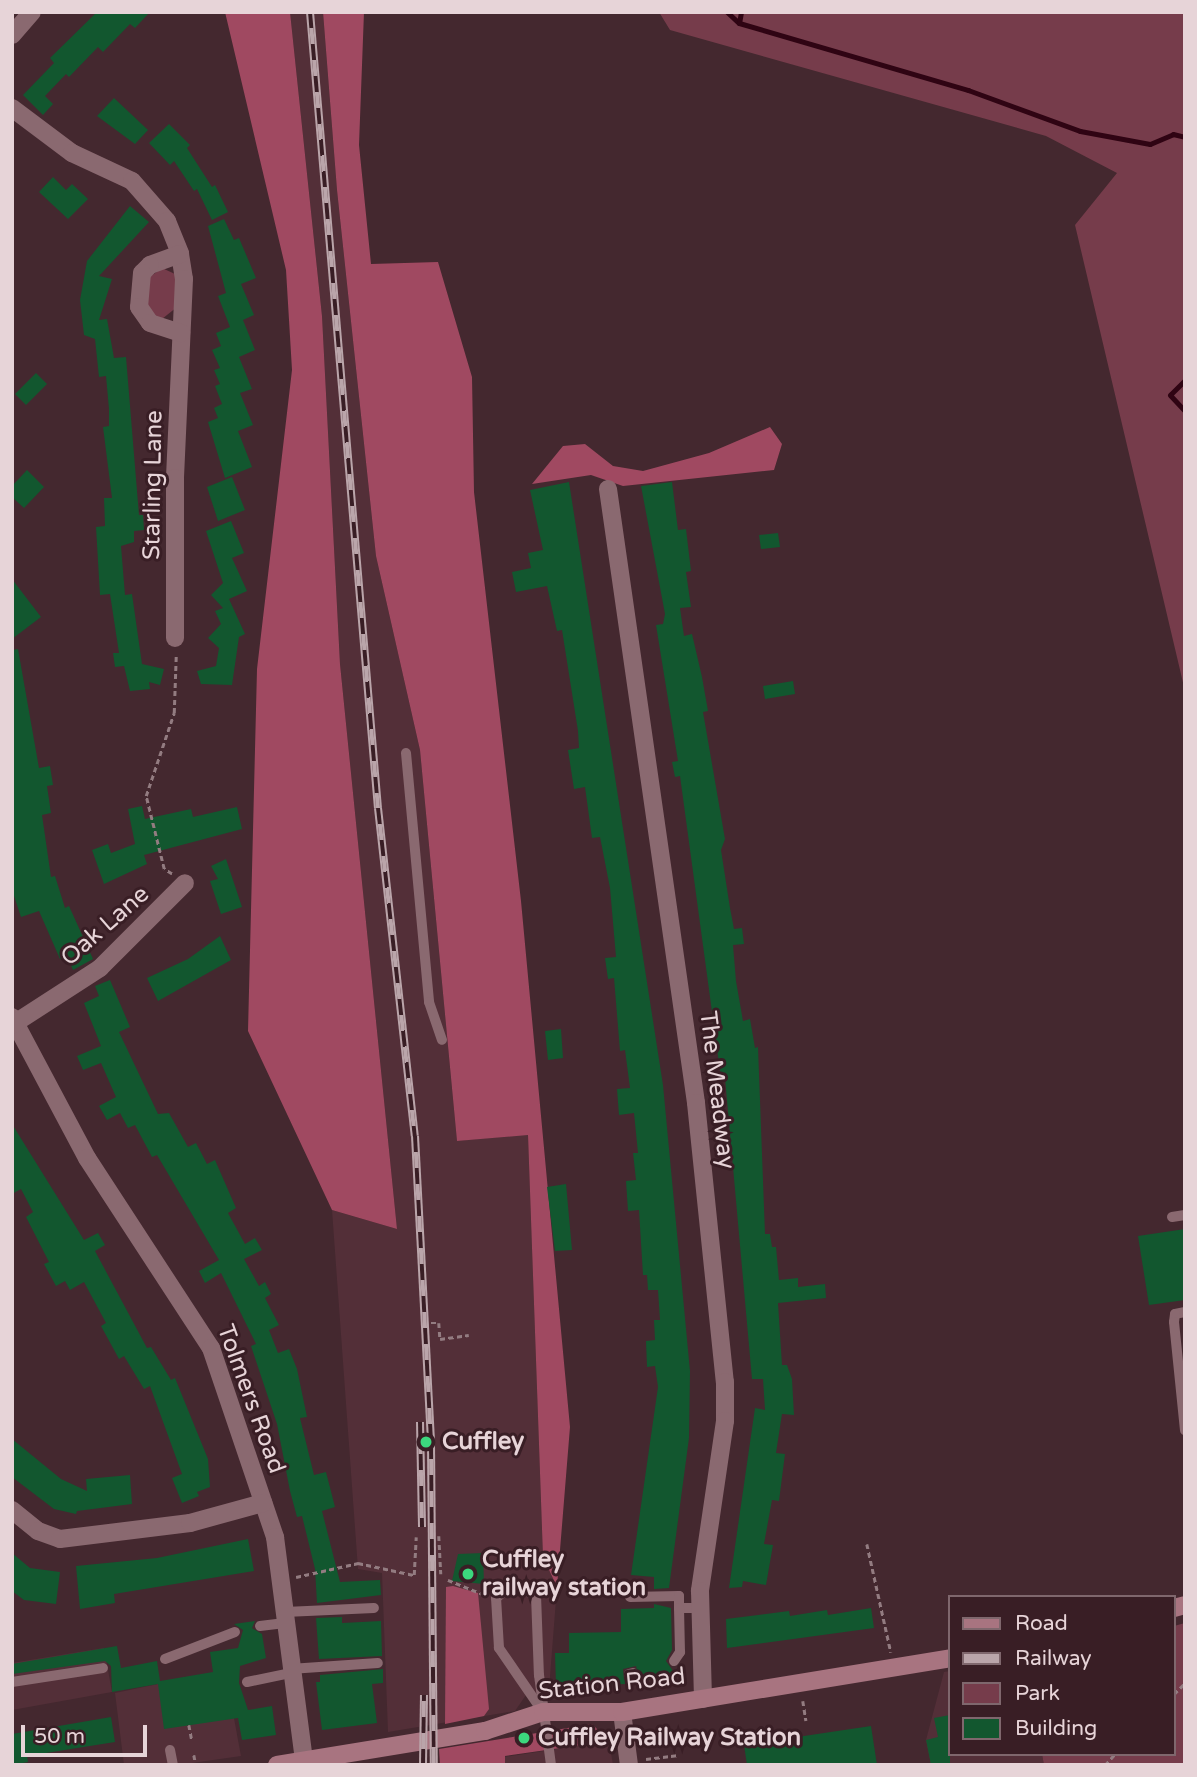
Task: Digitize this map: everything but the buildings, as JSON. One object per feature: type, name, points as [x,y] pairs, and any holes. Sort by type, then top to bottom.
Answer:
[{"type":"main road","name":"Station Road","points":[[276,1765],[485,1731],[543,1712],[622,1712],[948,1658]]},
{"type":"street","points":[[12,36],[32,12]]},
{"type":"street","name":"Starling Lane","points":[[12,108],[47,137],[72,153],[113,170],[149,197],[167,221],[180,254],[184,279],[176,638]]},
{"type":"street","points":[[180,254],[150,265],[142,273],[139,307],[150,323],[181,333]]},
{"type":"street","name":"The Meadway","points":[[608,489],[696,1103],[725,1382],[725,1421],[700,1608],[703,1699]]},
{"type":"street","name":"Oak Lane","points":[[13,1022],[100,968],[186,883]]},
{"type":"street","name":"Tolmers Road","points":[[13,1022],[87,1158],[211,1348],[263,1503],[282,1581],[290,1671],[304,1760]]},
{"type":"street","points":[[12,1510],[38,1531],[60,1539],[190,1523],[263,1503]]},
{"type":"street","points":[[622,1712],[629,1763]]},
{"type":"lane","points":[[406,753],[429,1002],[442,1040]]},
{"type":"lane","points":[[1172,1217],[1185,1215]]},
{"type":"lane","points":[[1185,1312],[1175,1314],[1174,1322],[1185,1430]]},
{"type":"lane","points":[[543,1712],[499,1648],[496,1598],[511,1586],[537,1595],[543,1712],[551,1765]]},
{"type":"lane","points":[[630,1597],[679,1596],[680,1653],[674,1661]]},
{"type":"lane","points":[[260,1626],[285,1618],[374,1608]]},
{"type":"lane","points":[[679,1608],[700,1608]]},
{"type":"lane","points":[[164,1659],[235,1632]]},
{"type":"lane","points":[[247,1682],[290,1671],[379,1663]]},
{"type":"lane","points":[[12,1682],[103,1668]]},
{"type":"lane","points":[[170,1749],[173,1765]]},
{"type":"path","points":[[176,638],[174,713],[146,796],[164,869],[186,883]]},
{"type":"path","points":[[431,1324],[439,1323],[440,1339],[469,1335]]},
{"type":"path","points":[[439,1536],[442,1574]]},
{"type":"path","points":[[282,1581],[358,1563],[414,1575],[416,1537]]},
{"type":"path","points":[[867,1544],[895,1669]]},
{"type":"path","points":[[801,1684],[806,1721]]},
{"type":"path","points":[[189,1726],[192,1740]]},
{"type":"path","points":[[194,1755],[196,1765]]},
{"type":"path","points":[[629,1763],[677,1755]]},
{"type":"shaded area","points":[[225,12],[290,12],[322,316],[340,664],[397,1229],[332,1210],[248,1031],[257,669],[292,370],[286,270]]},
{"type":"shaded area","points":[[290,12],[323,12],[337,190],[376,556],[420,750],[457,1141],[528,1134],[543,1557],[557,1587],[549,1689],[526,1695],[515,1711],[388,1732],[382,1573],[358,1569],[332,1210],[397,1229],[340,664],[322,316]]},
{"type":"shaded area","points":[[323,12],[364,12],[359,145],[371,264],[438,262],[472,377],[474,492],[521,901],[570,1427],[557,1587],[543,1557],[528,1135],[457,1141],[420,750],[376,556],[337,190]]},
{"type":"shaded area","points":[[770,427],[782,444],[774,470],[623,486],[591,475],[532,484],[563,446],[585,444],[613,466],[643,471],[709,453]]},
{"type":"shaded area","points":[[453,1586],[478,1593],[489,1709],[484,1716],[445,1724],[446,1587]]},
{"type":"shaded area","points":[[104,1648],[112,1692],[12,1710],[12,1663]]},
{"type":"shaded area","points":[[225,1670],[241,1756],[178,1765],[124,1765],[115,1693]]},
{"type":"shaded area","points":[[948,1671],[948,1756],[1042,1756],[1044,1765],[931,1765],[926,1740],[944,1672]]},
{"type":"shaded area","points":[[592,1724],[609,1741],[505,1756],[505,1765],[440,1765],[439,1749]]},
{"type":"shaded area","points":[[609,1741],[613,1765],[505,1765],[504,1757]]},
{"type":"green space","points":[[659,12],[1185,12],[1185,691],[1075,225],[1117,173],[1046,136],[670,30]]},
{"type":"green space","points":[[162,268],[175,274],[177,307],[162,319],[148,314],[147,279]]},
{"type":"green space","points":[[1185,1623],[1185,1765],[1044,1765],[1042,1756],[1176,1756],[1176,1625]]},
{"type":"waterway","points":[[727,12],[739,23]]},
{"type":"waterway","points":[[741,12],[739,23],[968,90],[1080,131],[1150,144],[1173,134],[1185,137]]},
{"type":"waterway","points":[[1185,380],[1170,395],[1185,411]]},
{"type":"railway","points":[[310,12],[378,808],[415,1136],[431,1443],[434,1765]]},
{"type":"railway","points":[[420,1422],[422,1527]]},
{"type":"railway","points":[[423,1765],[424,1695]]},
{"type":"place","name":"Cuffley","points":[[426,1442]]},
{"type":"place","name":"Cuffley railway station","points":[[468,1574]]},
{"type":"place","name":"Cuffley Railway Station","points":[[524,1738]]}]
